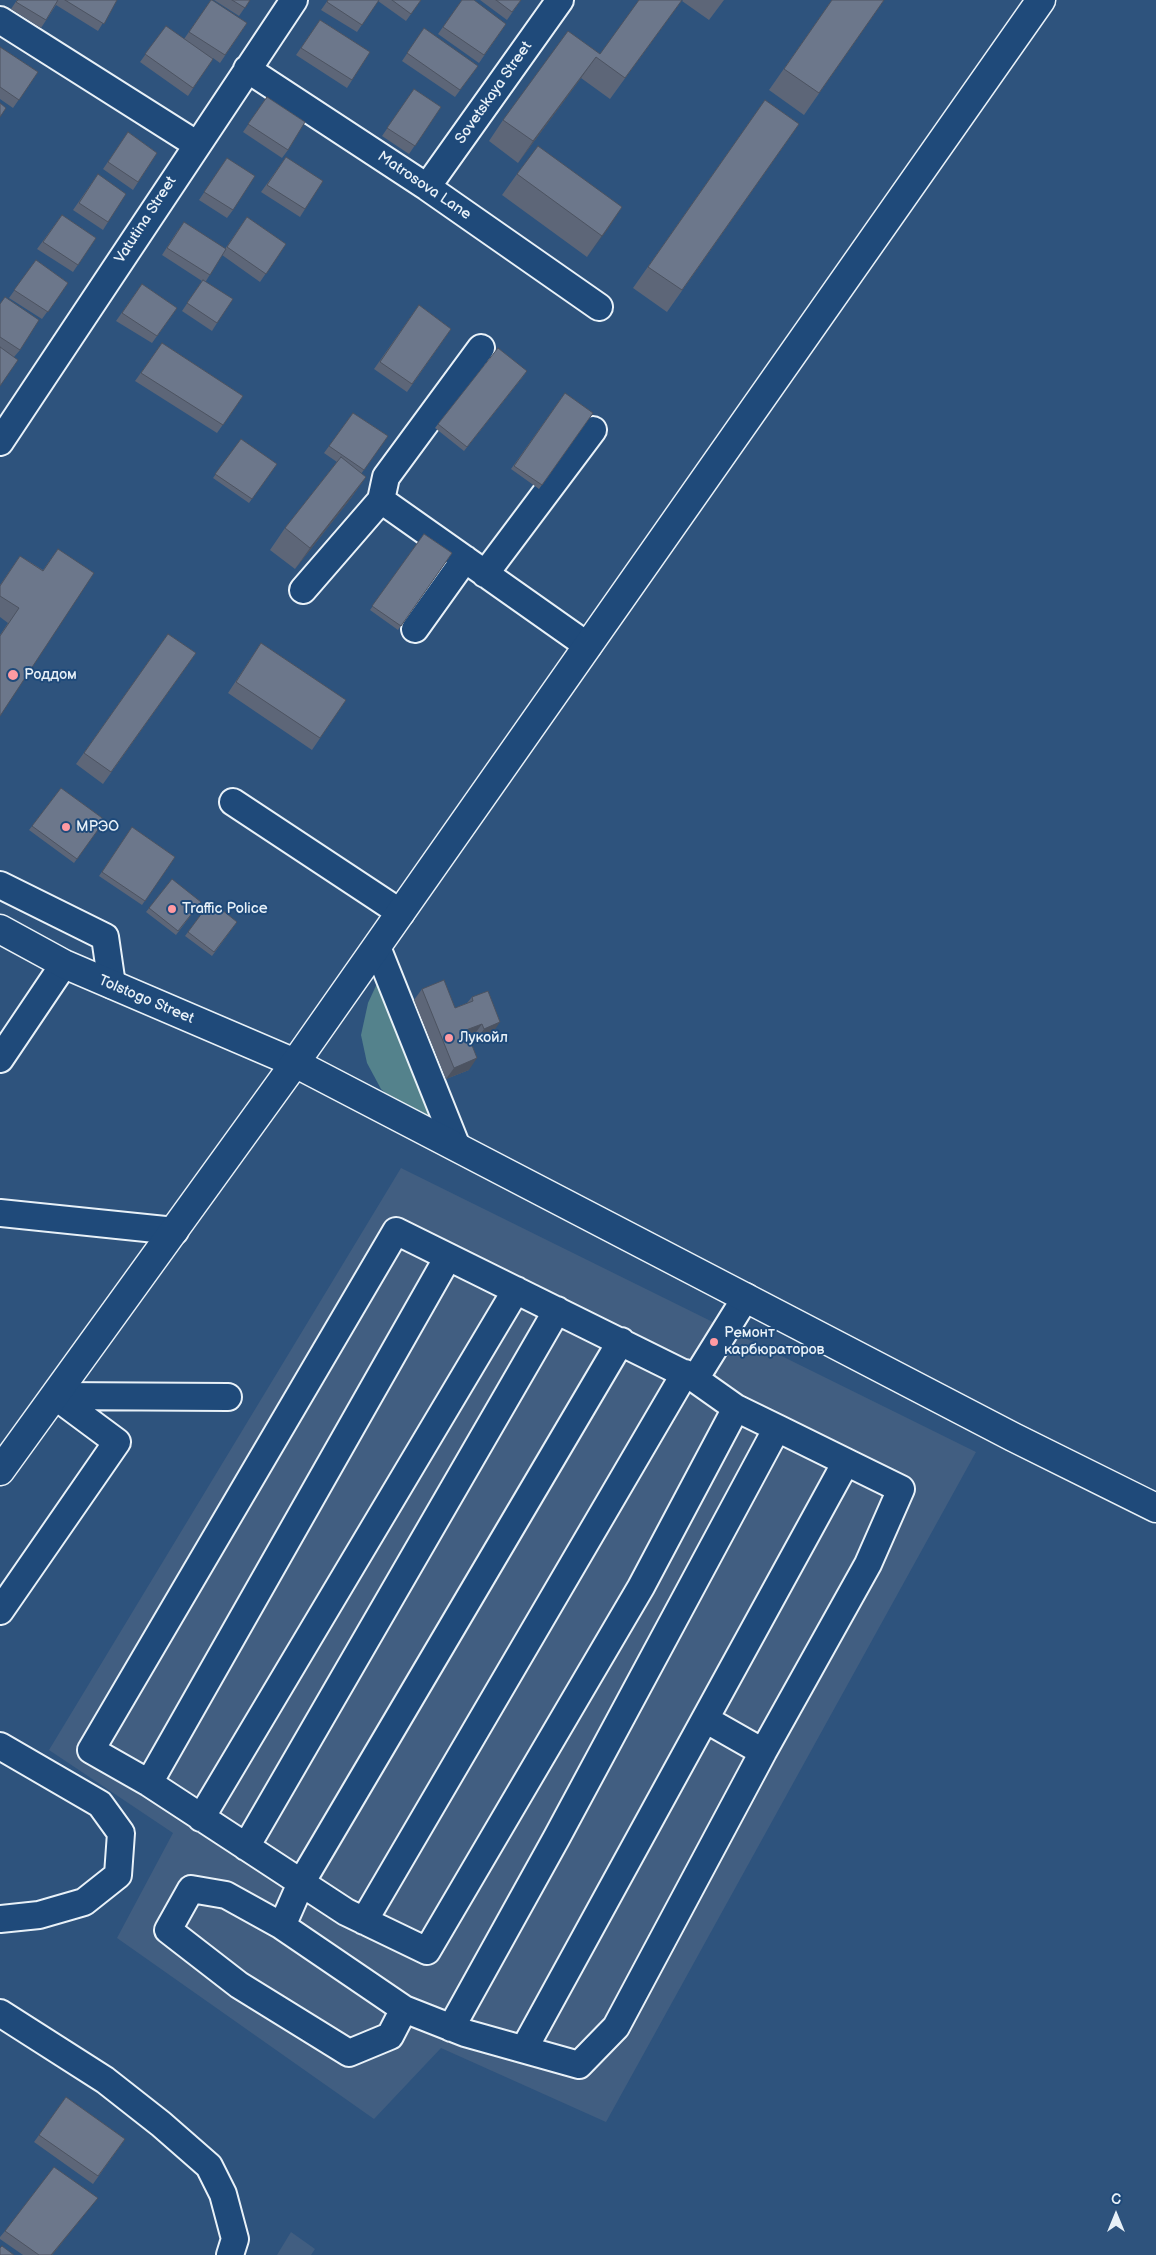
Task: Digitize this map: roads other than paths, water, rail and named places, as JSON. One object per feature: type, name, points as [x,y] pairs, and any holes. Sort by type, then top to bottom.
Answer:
[{"type":"main road","points":[[0,1472],[175,1231],[377,947],[1040,0]]},
{"type":"main road","name":"Tolstogo Street","points":[[0,930],[64,964],[295,1063],[1013,1437],[1156,1508]]},
{"type":"street","name":"Vatutina Street","points":[[0,442],[196,144],[294,0]]},
{"type":"street","name":"Sovetskaya Street","points":[[427,187],[560,0]]},
{"type":"street","points":[[0,20],[196,144]]},
{"type":"street","name":"Matrosova Lane","points":[[247,70],[427,187],[599,307]]},
{"type":"street","points":[[303,590],[380,500],[386,478],[482,348]]},
{"type":"street","points":[[415,629],[475,567],[593,430]]},
{"type":"street","points":[[380,500],[588,646]]},
{"type":"street","points":[[233,802],[401,913]]},
{"type":"street","points":[[0,885],[106,937],[112,985]]},
{"type":"street","points":[[377,947],[457,1147]]},
{"type":"street","points":[[0,1059],[64,964]]},
{"type":"street","points":[[0,1213],[175,1231]]},
{"type":"street","points":[[404,2010],[390,2036],[349,2053],[240,1985],[168,1930],[191,1889],[226,1895],[282,1926],[404,2010],[450,2028],[579,2065],[616,2026],[763,1752],[868,1564],[901,1490],[736,1408],[690,1376],[396,1231],[91,1750],[148,1783],[346,1912],[427,1951],[641,1587],[736,1408]]},
{"type":"street","points":[[148,1783],[448,1257]]},
{"type":"street","points":[[201,1818],[516,1290]]},
{"type":"street","points":[[364,1921],[690,1376],[746,1297]]},
{"type":"street","points":[[246,1847],[557,1310]]},
{"type":"street","points":[[282,1926],[301,1883],[621,1341]]},
{"type":"street","points":[[55,1396],[228,1397]]},
{"type":"street","points":[[0,1611],[117,1442],[55,1396]]},
{"type":"street","points":[[450,2028],[557,1837],[777,1428]]},
{"type":"street","points":[[524,2049],[846,1462]]},
{"type":"street","points":[[704,1719],[763,1752]]},
{"type":"street","points":[[0,1746],[100,1804],[121,1833],[118,1875],[84,1902],[39,1916],[0,1919]]},
{"type":"street","points":[[0,2013],[104,2080],[162,2124],[210,2166],[223,2194],[235,2239],[230,2255]]},
{"type":"place","name":"Роддом","points":[[13,675]]},
{"type":"place","name":"МРЭО","points":[[66,827]]},
{"type":"place","name":"Traffic Police","points":[[172,909]]},
{"type":"place","name":"Лукойл","points":[[449,1038]]},
{"type":"place","name":"Ремонт карбюраторов","points":[[714,1342]]}]
